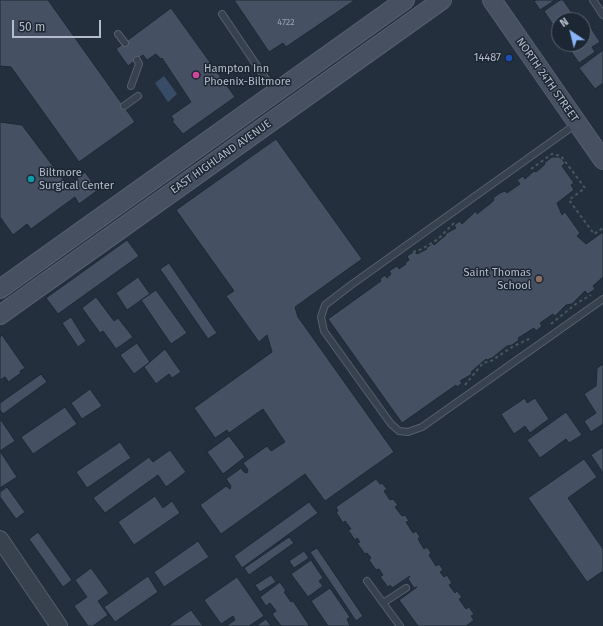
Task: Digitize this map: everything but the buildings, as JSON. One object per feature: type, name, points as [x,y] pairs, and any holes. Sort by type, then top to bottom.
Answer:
[{"type":"main road","name":"EAST HIGHLAND AVENUE","points":[[145,199],[275,93],[405,0]]},
{"type":"main road","name":"EAST HIGHLAND AVENUE","points":[[0,289],[118,218],[145,199],[287,110],[442,0]]},
{"type":"main road","name":"NORTH 24TH STREET","points":[[492,0],[603,160]]},
{"type":"main road","points":[[275,93],[287,110]]},
{"type":"main road","name":"EAST HIGHLAND AVENUE","points":[[0,315],[118,218]]},
{"type":"street","points":[[0,539],[59,626]]},
{"type":"lane","points":[[593,0],[603,15]]},
{"type":"lane","points":[[222,14],[275,93]]},
{"type":"lane","points":[[118,34],[125,43]]},
{"type":"lane","points":[[131,86],[140,64],[137,60]]},
{"type":"lane","points":[[124,106],[138,96]]},
{"type":"lane","points":[[577,123],[351,285],[325,305],[321,317],[324,331],[391,424],[399,431],[408,432],[422,427],[444,412],[603,299]]},
{"type":"lane","points":[[367,581],[400,626]]},
{"type":"lane","points":[[383,603],[406,588]]},
{"type":"path","points":[[539,164],[552,154],[561,156],[585,188],[569,200],[594,234],[603,228]]},
{"type":"path","points":[[409,254],[438,240],[451,228]]},
{"type":"path","points":[[550,324],[577,303],[596,292]]},
{"type":"path","points":[[461,388],[470,380],[483,363],[491,361],[537,333]]},
{"type":"water","points":[[164,76],[177,94],[168,102],[155,83]]},
{"type":"place","name":"14487","points":[[509,58]]},
{"type":"place","name":"Hampton Inn Phoenix-Biltmore","points":[[196,75]]},
{"type":"place","name":"Biltmore Surgical Center","points":[[31,179]]},
{"type":"place","name":"Saint Thomas School","points":[[539,279]]}]
